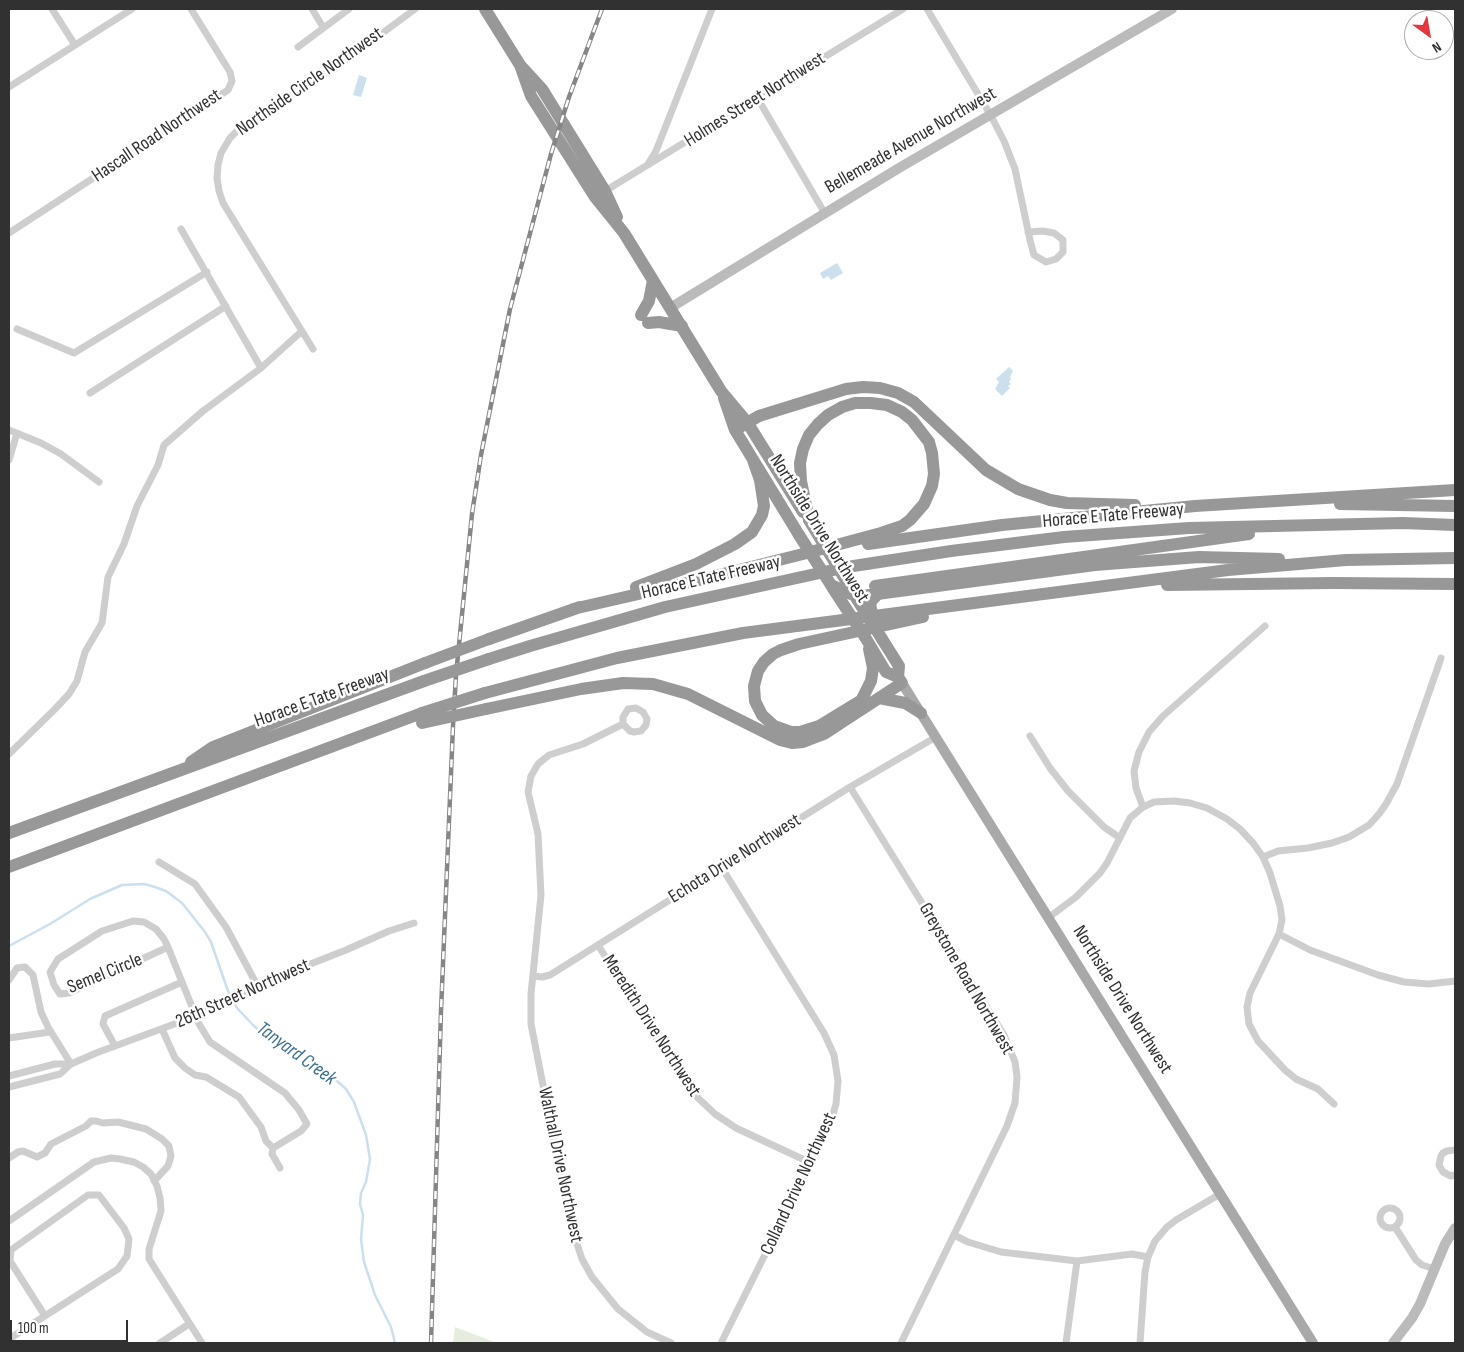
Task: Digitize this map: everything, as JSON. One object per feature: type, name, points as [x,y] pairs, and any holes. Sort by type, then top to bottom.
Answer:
[{"type":"highway","name":"Northside Drive Northwest","points":[[485,9],[520,65],[542,89],[606,190],[624,233]]},
{"type":"highway","name":"Northside Drive Northwest","points":[[520,65],[531,96],[595,197],[624,233],[721,391],[747,422],[856,590],[899,666],[900,680]]},
{"type":"highway","points":[[653,280],[644,319],[682,326]]},
{"type":"highway","points":[[735,430],[759,416],[846,389],[880,388],[898,393],[914,402],[986,470],[1006,484],[1032,495],[1067,503],[1195,506]]},
{"type":"highway","name":"Northside Drive Northwest","points":[[721,391],[735,430],[799,535],[865,637],[871,651],[886,672],[900,680]]},
{"type":"highway","points":[[573,609],[803,554],[892,530],[910,520],[924,504],[932,486],[934,465],[928,442],[912,420],[902,412],[871,402],[855,403],[828,414],[809,435],[800,463],[801,480],[809,520]]},
{"type":"highway","points":[[173,774],[213,747],[425,663],[675,573],[746,537],[758,524],[764,506],[760,480],[753,460]]},
{"type":"highway","points":[[803,554],[1002,525],[1195,506],[1455,490]]},
{"type":"highway","points":[[1230,504],[1455,506]]},
{"type":"highway","name":"Horace E Tate Freeway","points":[[9,833],[424,681],[538,643],[665,607],[848,567],[951,551],[1073,536],[1189,528],[1403,523],[1455,525]]},
{"type":"highway","points":[[856,590],[1183,542],[1320,525]]},
{"type":"highway","points":[[831,585],[878,594],[1095,565],[1199,557],[1346,560],[1455,558]]},
{"type":"highway","points":[[9,867],[377,730],[422,718],[485,693],[617,658],[743,633],[1228,570],[1346,560]]},
{"type":"highway","points":[[1102,586],[1332,583],[1455,584]]},
{"type":"highway","points":[[851,616],[851,606],[856,590]]},
{"type":"highway","points":[[878,594],[873,598],[870,606],[874,620],[885,643]]},
{"type":"highway","points":[[900,680],[862,699],[819,726],[800,732],[792,732],[774,726],[762,715],[755,701],[754,686],[758,671],[764,662],[773,654],[799,644],[868,628],[1029,596]]},
{"type":"highway","points":[[862,699],[871,681],[873,668],[871,651]]},
{"type":"highway","points":[[422,718],[486,709],[581,689],[623,683],[653,684],[688,694],[771,737],[792,743],[809,741],[824,734],[879,698],[900,680]]},
{"type":"highway","points":[[879,698],[905,703],[921,713]]},
{"type":"main road","name":"Northside Drive Northwest","points":[[900,680],[1313,1343]]},
{"type":"street","points":[[52,9],[75,45]]},
{"type":"street","points":[[9,87],[132,9]]},
{"type":"street","name":"Hascall Road Northwest","points":[[9,233],[228,90],[232,81],[230,72],[191,9]]},
{"type":"street","points":[[312,9],[323,27]]},
{"type":"street","points":[[298,47],[349,9]]},
{"type":"street","name":"Northside Circle Northwest","points":[[313,349],[223,203],[217,178],[221,153],[230,138],[242,126],[342,63],[416,9]]},
{"type":"street","points":[[646,166],[656,151],[712,9]]},
{"type":"street","name":"Holmes Street Northwest","points":[[606,190],[903,9]]},
{"type":"street","points":[[927,9],[990,114],[1004,141],[1015,169],[1028,232],[1034,255],[1046,262],[1056,259],[1063,252],[1063,240],[1054,233],[1043,231],[1028,232]]},
{"type":"street","name":"Bellemeade Avenue Northwest","points":[[670,308],[824,212],[1172,9]]},
{"type":"street","points":[[758,99],[824,212]]},
{"type":"street","points":[[181,229],[261,368]]},
{"type":"street","points":[[17,328],[74,352],[207,272]]},
{"type":"street","points":[[90,392],[226,306]]},
{"type":"street","points":[[9,754],[61,702],[77,681],[85,652],[102,623],[108,577],[124,544],[137,506],[160,461],[164,445],[203,411],[261,368],[302,330]]},
{"type":"street","points":[[9,430],[61,454],[99,482]]},
{"type":"street","points":[[9,460],[17,433]]},
{"type":"street","points":[[1143,807],[1136,788],[1134,771],[1139,752],[1149,732],[1163,716],[1265,626]]},
{"type":"street","points":[[1263,857],[1278,851],[1308,848],[1349,837],[1369,825],[1379,814],[1398,784],[1440,658]]},
{"type":"street","name":"Walthall Drive Northwest","points":[[623,724],[583,744],[549,755],[538,764],[531,776],[528,792],[538,834],[541,895],[531,1009],[533,1040],[570,1224],[576,1243],[592,1277],[618,1309],[647,1332],[671,1343]]},
{"type":"street","points":[[1030,736],[1050,768],[1068,791],[1104,827],[1120,838]]},
{"type":"street","name":"Echota Drive Northwest","points":[[533,976],[542,977],[550,974],[850,787],[936,737]]},
{"type":"street","name":"Greystone Road Northwest","points":[[850,787],[1004,1034],[1015,1062],[1017,1090],[1012,1116],[900,1343]]},
{"type":"street","points":[[1048,918],[1092,882],[1107,863],[1130,818],[1143,807],[1154,802],[1174,801],[1190,803],[1207,808],[1227,820],[1240,829],[1253,842],[1263,857],[1280,906],[1282,920],[1279,934],[1250,993],[1247,1007],[1249,1024],[1258,1041],[1285,1070],[1296,1079],[1318,1089],[1334,1104]]},
{"type":"street","points":[[159,862],[195,884],[226,927],[257,985]]},
{"type":"street","name":"Colland Drive Northwest","points":[[721,1343],[830,1124],[836,1104],[838,1081],[834,1055],[824,1034],[722,868]]},
{"type":"street","name":"Semel Circle","points":[[168,947],[69,993],[60,994],[54,985],[50,972],[58,959],[102,931],[133,921],[144,922],[156,929],[168,947],[196,1016],[210,1042],[285,1093],[300,1110],[307,1124],[301,1131],[273,1148]]},
{"type":"street","name":"26th Street Northwest","points":[[9,1087],[60,1074],[71,1064],[221,1006],[257,985],[389,931],[414,923]]},
{"type":"street","points":[[1279,934],[1310,950],[1378,975],[1404,982],[1430,984],[1455,981]]},
{"type":"street","name":"Meredith Drive Northwest","points":[[598,945],[678,1073],[698,1098],[715,1114],[736,1128],[811,1163]]},
{"type":"street","points":[[9,980],[16,968],[25,967],[33,975],[41,1012],[50,1032],[71,1064]]},
{"type":"street","name":"Semel Circle","points":[[115,1046],[103,1024],[105,1016],[182,982]]},
{"type":"street","points":[[162,1029],[175,1058],[185,1068],[195,1074],[206,1077],[239,1097],[261,1127],[266,1141],[273,1148],[272,1154],[280,1168]]},
{"type":"street","points":[[9,1038],[50,1032]]},
{"type":"street","name":"26th Street Northwest","points":[[9,1076],[55,1064],[71,1064]]},
{"type":"street","points":[[9,1158],[23,1151],[37,1157],[45,1153],[51,1144],[86,1126],[91,1121],[103,1123],[118,1122],[146,1129],[169,1146],[171,1156],[168,1166],[154,1181]]},
{"type":"street","points":[[1455,1150],[1443,1153],[1439,1160],[1439,1165],[1443,1172],[1451,1176],[1455,1175]]},
{"type":"street","points":[[9,1221],[87,1165],[102,1160],[120,1159],[134,1162],[143,1167],[154,1181],[160,1198],[161,1210],[149,1250],[149,1259],[202,1343]]},
{"type":"street","points":[[9,1339],[45,1316],[118,1269],[127,1256],[129,1239],[124,1228],[99,1194],[88,1195],[10,1250],[10,1261],[45,1316]]},
{"type":"street","points":[[1140,1343],[1145,1272],[1148,1257],[1156,1240],[1176,1220],[1220,1194]]},
{"type":"street","points":[[1395,1227],[1416,1260],[1422,1265],[1435,1269]]},
{"type":"street","points":[[1392,1343],[1412,1318],[1420,1304],[1445,1244],[1455,1228]]},
{"type":"street","points":[[954,1235],[968,1242],[1001,1252],[1077,1261],[1132,1254],[1148,1257]]},
{"type":"street","points":[[1066,1343],[1077,1261]]},
{"type":"street","points":[[160,1343],[189,1324]]},
{"type":"shaded area","points":[[455,1327],[497,1343],[453,1343]]},
{"type":"water","points":[[359,75],[367,78],[361,97],[353,95]]},
{"type":"water","points":[[837,263],[843,273],[831,280],[828,276],[823,279],[820,273]]},
{"type":"water","points":[[1009,367],[1013,371],[1009,382],[1011,384],[1008,386],[1010,388],[1002,396],[995,389],[999,382],[996,379]]},
{"type":"waterway","name":"Tanyard Creek","points":[[9,946],[50,924],[90,899],[122,885],[144,884],[155,887],[166,891],[182,903],[211,942],[229,994],[237,1008],[262,1033],[328,1073],[346,1089],[354,1102],[366,1135],[370,1159],[360,1204],[363,1215],[361,1239],[364,1262],[375,1295],[391,1327],[395,1343]]},
{"type":"railway","points":[[431,1343],[441,1011],[453,726],[456,675],[472,514],[481,455],[510,309],[551,154],[569,97],[602,9]]}]
